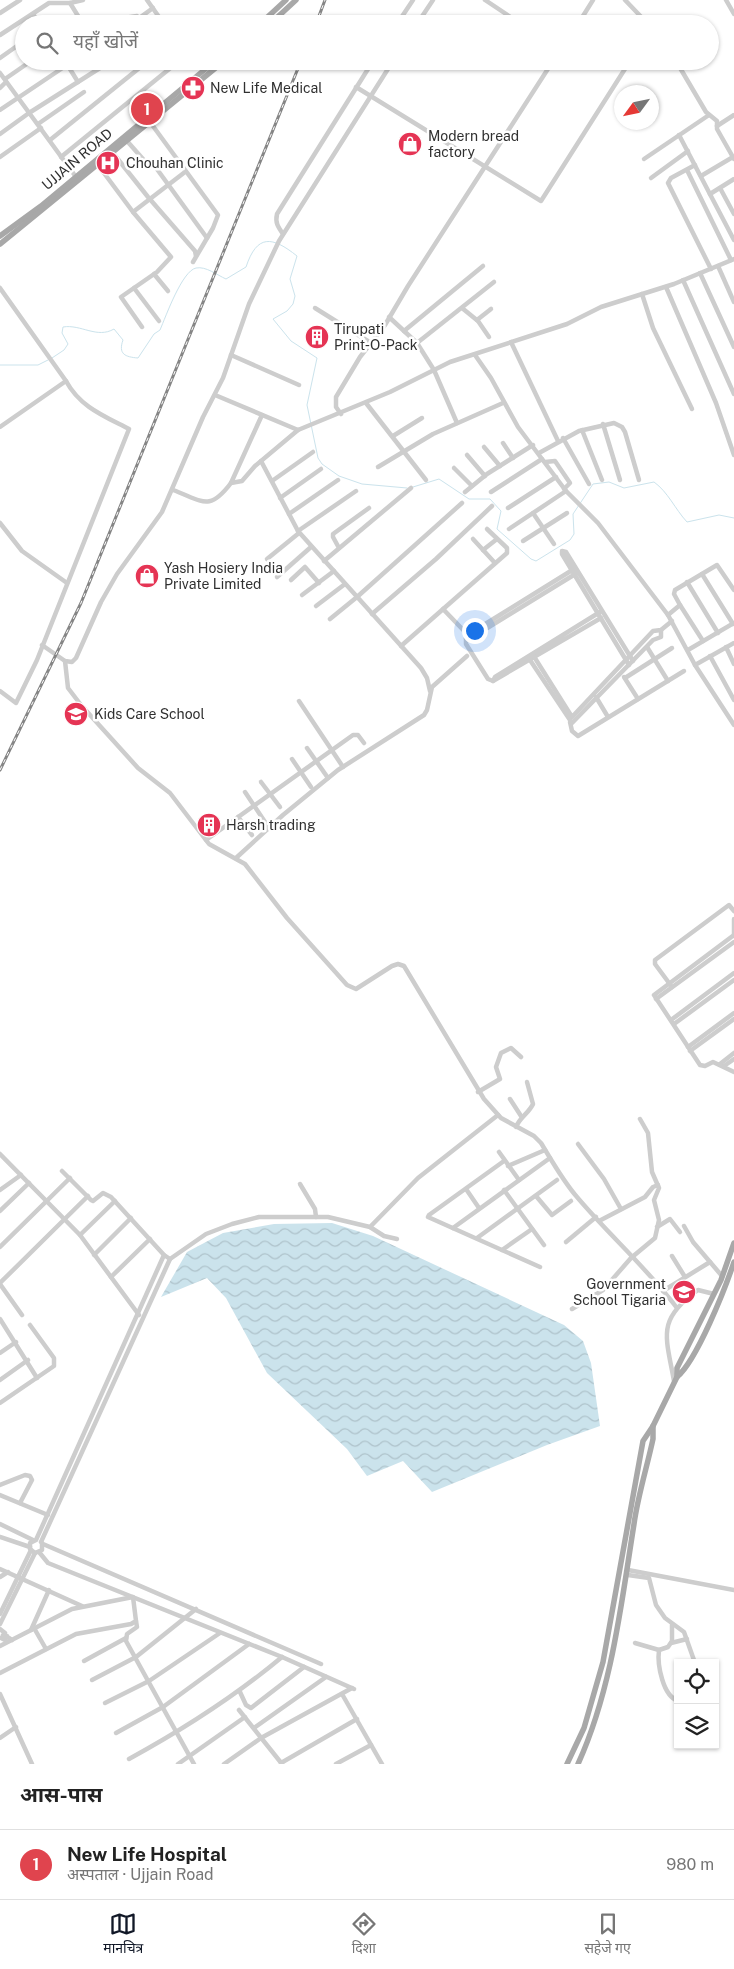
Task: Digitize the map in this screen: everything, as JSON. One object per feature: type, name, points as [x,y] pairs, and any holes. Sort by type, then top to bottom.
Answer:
[{"type":"main road","points":[[270,15],[286,0]]},
{"type":"main road","points":[[280,15],[296,0]]},
{"type":"main road","name":"UJJAIN ROAD","points":[[0,244],[150,122],[206,70]]},
{"type":"main road","name":"UJJAIN ROAD","points":[[0,236],[198,78],[214,70]]},
{"type":"main road","points":[[676,1379],[677,1368],[714,1294],[734,1243]]},
{"type":"main road","points":[[567,1764],[584,1728],[603,1662],[643,1441],[653,1426],[676,1379],[683,1371],[700,1340],[726,1287],[734,1262]]},
{"type":"main road","points":[[578,1764],[603,1694],[628,1572],[634,1523],[654,1438],[653,1426]]},
{"type":"street","points":[[0,12],[20,0]]},
{"type":"street","points":[[33,14],[49,3],[70,4],[83,0]]},
{"type":"street","points":[[147,0],[158,15]]},
{"type":"street","points":[[403,15],[413,0]]},
{"type":"street","points":[[423,15],[433,0]]},
{"type":"street","points":[[485,0],[508,15]]},
{"type":"street","points":[[584,15],[593,0]]},
{"type":"street","points":[[625,0],[639,15]]},
{"type":"street","points":[[726,0],[734,13]]},
{"type":"street","points":[[70,4],[77,15]]},
{"type":"street","points":[[143,15],[153,8]]},
{"type":"street","points":[[0,35],[15,25]]},
{"type":"street","points":[[0,58],[15,47]]},
{"type":"street","points":[[0,88],[20,70]]},
{"type":"street","points":[[0,110],[56,70]]},
{"type":"street","points":[[70,70],[78,82]]},
{"type":"street","points":[[0,134],[29,112],[97,70]]},
{"type":"street","points":[[50,140],[137,70]]},
{"type":"street","points":[[61,156],[168,70]]},
{"type":"street","points":[[283,234],[276,220],[277,214],[367,70]]},
{"type":"street","points":[[42,645],[65,661],[72,662],[76,658],[117,574],[149,532],[172,490],[274,250],[387,70]]},
{"type":"street","points":[[341,414],[336,407],[336,396],[389,317],[547,70]]},
{"type":"street","points":[[356,87],[541,201],[624,70]]},
{"type":"street","points":[[682,70],[709,115],[715,118],[733,158],[701,176]]},
{"type":"street","points":[[0,73],[76,177]]},
{"type":"street","points":[[0,157],[84,92]]},
{"type":"street","points":[[644,159],[709,115]]},
{"type":"street","points":[[717,126],[733,116]]},
{"type":"street","points":[[150,122],[218,215],[207,238],[192,262]]},
{"type":"street","points":[[679,135],[734,240]]},
{"type":"street","points":[[127,141],[168,185],[207,238]]},
{"type":"street","points":[[651,178],[688,151]]},
{"type":"street","points":[[113,153],[196,251],[196,256]]},
{"type":"street","points":[[98,165],[132,212],[172,257],[154,274],[122,297],[142,327]]},
{"type":"street","points":[[695,165],[671,178],[668,183],[711,269]]},
{"type":"street","points":[[231,483],[242,481],[261,461],[298,430],[366,403],[450,362],[567,324],[601,308],[683,280],[732,259],[686,170]]},
{"type":"street","points":[[132,212],[185,172]]},
{"type":"street","points":[[710,194],[734,179]]},
{"type":"street","points":[[720,188],[734,214]]},
{"type":"street","points":[[404,331],[483,266]]},
{"type":"street","points":[[718,266],[734,302]]},
{"type":"street","points":[[700,273],[734,347]]},
{"type":"street","points":[[154,274],[168,291]]},
{"type":"street","points":[[683,280],[734,394]]},
{"type":"street","points":[[417,343],[494,282]]},
{"type":"street","points":[[666,286],[681,326],[704,373],[734,455]]},
{"type":"street","points":[[0,288],[47,357],[66,381],[73,395],[89,408],[129,429],[42,645],[16,703],[1,693]]},
{"type":"street","points":[[134,288],[159,321]]},
{"type":"street","points":[[642,294],[653,328],[692,409]]},
{"type":"street","points":[[315,308],[371,343]]},
{"type":"street","points":[[462,308],[476,320],[489,337]]},
{"type":"street","points":[[476,320],[491,309]]},
{"type":"street","points":[[389,317],[417,343],[434,370],[457,423]]},
{"type":"street","points":[[511,342],[561,440],[589,484]]},
{"type":"street","points":[[231,355],[299,385]]},
{"type":"street","points":[[475,355],[491,378],[503,404],[565,490],[586,510],[668,615],[695,665],[734,725]]},
{"type":"street","points":[[0,427],[66,381]]},
{"type":"street","points":[[214,394],[298,430]]},
{"type":"street","points":[[366,403],[394,436],[426,480]]},
{"type":"street","points":[[378,466],[433,434],[503,404]]},
{"type":"street","points":[[172,490],[206,502],[211,502],[221,496],[231,483],[262,415]]},
{"type":"street","points":[[394,436],[422,418]]},
{"type":"street","points":[[538,453],[582,430],[614,422],[624,429],[639,480]]},
{"type":"street","points":[[603,424],[620,480]]},
{"type":"street","points":[[582,430],[602,480]]},
{"type":"street","points":[[728,435],[734,433]]},
{"type":"street","points":[[503,443],[513,458]]},
{"type":"street","points":[[465,492],[485,476],[532,445]]},
{"type":"street","points":[[484,447],[500,466]]},
{"type":"street","points":[[272,481],[313,452]]},
{"type":"street","points":[[466,455],[485,476]]},
{"type":"street","points":[[491,492],[544,460],[555,461],[569,478],[570,483],[565,490],[509,529]]},
{"type":"street","points":[[236,858],[343,766],[424,715],[427,710],[430,691],[427,678],[421,668],[299,532],[261,461]]},
{"type":"street","points":[[280,498],[321,468]]},
{"type":"street","points":[[454,468],[472,486]]},
{"type":"street","points":[[508,508],[556,477]]},
{"type":"street","points":[[289,514],[338,480]]},
{"type":"street","points":[[324,561],[411,488]]},
{"type":"street","points":[[267,559],[299,532],[356,491]]},
{"type":"street","points":[[330,619],[462,503]]},
{"type":"street","points":[[372,614],[436,559],[492,506]]},
{"type":"street","points":[[339,548],[333,539],[333,534],[369,508]]},
{"type":"street","points":[[533,513],[554,544]]},
{"type":"street","points":[[523,541],[567,513]]},
{"type":"street","points":[[0,523],[22,551],[67,583]]},
{"type":"street","points":[[401,646],[508,551],[487,529]]},
{"type":"street","points":[[483,550],[497,538]]},
{"type":"street","points":[[473,539],[495,563]]},
{"type":"street","points":[[277,577],[311,546]]},
{"type":"street","points":[[703,641],[674,592],[688,582],[719,566],[734,590]]},
{"type":"street","points":[[291,580],[305,568],[319,583]]},
{"type":"street","points":[[302,595],[334,572]]},
{"type":"street","points":[[443,609],[471,638],[575,572],[630,661]]},
{"type":"street","points":[[688,650],[733,624],[702,574]]},
{"type":"street","points":[[688,582],[718,632]]},
{"type":"street","points":[[316,606],[345,584]]},
{"type":"street","points":[[668,615],[680,605]]},
{"type":"street","points":[[467,636],[466,644],[488,679],[493,681],[601,615]]},
{"type":"street","points":[[532,657],[570,716],[574,716],[622,673],[653,631],[661,630],[672,621]]},
{"type":"street","points":[[630,661],[660,637],[661,630]]},
{"type":"street","points":[[695,665],[734,643]]},
{"type":"street","points":[[647,647],[668,680]]},
{"type":"street","points":[[726,647],[734,663]]},
{"type":"street","points":[[622,673],[655,659],[672,648]]},
{"type":"street","points":[[430,691],[435,683],[467,656]]},
{"type":"street","points":[[710,656],[734,700]]},
{"type":"street","points":[[532,657],[570,722],[572,730],[578,736],[684,671]]},
{"type":"street","points":[[65,661],[71,693],[138,768],[170,793],[212,846],[245,864],[287,918],[348,985],[356,989],[392,966],[398,964],[404,966],[478,1092],[498,1115],[534,1136],[576,1197],[677,1308]]},
{"type":"street","points":[[622,673],[638,699]]},
{"type":"street","points":[[596,696],[608,717]]},
{"type":"street","points":[[570,722],[573,723],[596,696]]},
{"type":"street","points":[[299,701],[343,766]]},
{"type":"street","points":[[206,840],[356,734],[364,743]]},
{"type":"street","points":[[307,748],[328,778]]},
{"type":"street","points":[[292,759],[310,787]]},
{"type":"street","points":[[261,782],[280,807]]},
{"type":"street","points":[[245,792],[267,825]]},
{"type":"street","points":[[238,817],[252,835]]},
{"type":"street","points":[[671,985],[655,964],[655,960],[734,902]]},
{"type":"street","points":[[729,905],[734,911]]},
{"type":"street","points":[[734,919],[734,936],[655,997],[700,1065],[705,1066],[713,1062],[734,1072]]},
{"type":"street","points":[[671,985],[734,942]]},
{"type":"street","points":[[672,1022],[734,973]]},
{"type":"street","points":[[672,1022],[734,980]]},
{"type":"street","points":[[689,1049],[734,1013]]},
{"type":"street","points":[[689,1049],[734,1019]]},
{"type":"street","points":[[478,1092],[500,1080],[496,1067],[501,1053],[511,1048],[521,1057]]},
{"type":"street","points":[[722,1065],[734,1054]]},
{"type":"street","points":[[722,1065],[734,1059]]},
{"type":"street","points":[[516,1127],[521,1116],[530,1110],[533,1104],[527,1082]]},
{"type":"street","points":[[510,1100],[521,1116]]},
{"type":"street","points":[[370,1227],[418,1178],[498,1115]]},
{"type":"street","points":[[640,1119],[648,1134],[652,1172],[658,1184],[659,1192],[654,1200]]},
{"type":"street","points":[[578,1144],[604,1179],[621,1209]]},
{"type":"street","points":[[508,1166],[545,1150]]},
{"type":"street","points":[[499,1152],[519,1180]]},
{"type":"street","points":[[0,1154],[2,1160],[21,1175],[80,1235],[142,1319]]},
{"type":"street","points":[[452,1228],[550,1158]]},
{"type":"street","points":[[504,1161],[428,1216],[540,1267]]},
{"type":"street","points":[[62,1171],[93,1201],[103,1193],[115,1201],[164,1255],[170,1259]]},
{"type":"street","points":[[0,1190],[21,1175]]},
{"type":"street","points":[[0,1247],[70,1178]]},
{"type":"street","points":[[477,1238],[557,1180]]},
{"type":"street","points":[[0,1211],[29,1183]]},
{"type":"street","points":[[300,1184],[315,1209],[316,1217]]},
{"type":"street","points":[[566,1242],[598,1219],[648,1195],[653,1187],[658,1184]]},
{"type":"street","points":[[466,1189],[479,1208]]},
{"type":"street","points":[[504,1190],[544,1245]]},
{"type":"street","points":[[572,1309],[603,1290],[631,1258],[655,1238],[659,1220],[654,1200],[648,1195]]},
{"type":"street","points":[[22,1315],[0,1284],[88,1196]]},
{"type":"street","points":[[536,1196],[552,1215],[571,1201]]},
{"type":"street","points":[[80,1235],[115,1201]]},
{"type":"street","points":[[0,1624],[170,1259],[206,1234],[245,1220],[276,1216],[328,1217],[370,1227],[384,1236],[397,1239]]},
{"type":"street","points":[[94,1255],[131,1218]]},
{"type":"street","points":[[657,1227],[670,1219],[680,1232]]},
{"type":"street","points":[[684,1226],[693,1242],[722,1276]]},
{"type":"street","points":[[502,1250],[532,1229]]},
{"type":"street","points":[[111,1277],[150,1239]]},
{"type":"street","points":[[34,1551],[48,1515],[164,1255]]},
{"type":"street","points":[[672,1256],[685,1277]]},
{"type":"street","points":[[663,1291],[710,1262]]},
{"type":"street","points":[[676,1379],[666,1337],[669,1320],[677,1308],[698,1290],[714,1294]]},
{"type":"street","points":[[0,1320],[28,1360],[37,1378]]},
{"type":"street","points":[[0,1403],[50,1369],[55,1362],[30,1325]]},
{"type":"street","points":[[0,1353],[16,1342]]},
{"type":"street","points":[[0,1380],[28,1360]]},
{"type":"street","points":[[0,1485],[25,1475],[30,1476],[32,1480],[20,1503]]},
{"type":"street","points":[[0,1495],[48,1515]]},
{"type":"street","points":[[0,1524],[321,1664]]},
{"type":"street","points":[[0,1537],[34,1551],[48,1563],[185,1620],[282,1657],[353,1689],[261,1738],[224,1764]]},
{"type":"street","points":[[0,1569],[84,1606]]},
{"type":"street","points":[[0,1578],[8,1572]]},
{"type":"street","points":[[628,1572],[734,1590]]},
{"type":"street","points":[[628,1572],[649,1578],[653,1600],[672,1625],[681,1629],[687,1639],[694,1659]]},
{"type":"street","points":[[0,1614],[21,1578]]},
{"type":"street","points":[[33,1629],[48,1590]]},
{"type":"street","points":[[0,1646],[72,1609],[133,1597]]},
{"type":"street","points":[[84,1661],[126,1638],[137,1627],[133,1597]]},
{"type":"street","points":[[92,1680],[136,1657],[185,1620],[196,1609]]},
{"type":"street","points":[[0,1673],[76,1634],[131,1624],[136,1621]]},
{"type":"street","points":[[671,1643],[672,1625]]},
{"type":"street","points":[[0,1629],[12,1640]]},
{"type":"street","points":[[33,1629],[46,1650]]},
{"type":"street","points":[[105,1703],[149,1681],[220,1633]]},
{"type":"street","points":[[126,1638],[194,1764]]},
{"type":"street","points":[[635,1643],[659,1650],[668,1647],[671,1643],[687,1639]]},
{"type":"street","points":[[116,1733],[163,1707],[249,1644]]},
{"type":"street","points":[[659,1650],[658,1661],[668,1694],[674,1700]]},
{"type":"street","points":[[129,1759],[177,1733],[240,1692],[282,1657]]},
{"type":"street","points":[[240,1692],[246,1705],[251,1708],[304,1668]]},
{"type":"street","points":[[254,1728],[326,1677]]},
{"type":"street","points":[[0,1694],[32,1764]]},
{"type":"street","points":[[342,1694],[382,1764]]},
{"type":"street","points":[[0,1708],[5,1705]]},
{"type":"street","points":[[239,1710],[279,1763],[357,1719]]},
{"type":"street","points":[[178,1764],[245,1718]]},
{"type":"street","points":[[0,1738],[16,1727]]},
{"type":"street","points":[[336,1764],[371,1745]]},
{"type":"water","points":[[332,1223],[373,1236],[564,1325],[583,1341],[591,1363],[600,1426],[547,1445],[432,1492],[403,1461],[367,1476],[347,1449],[267,1373],[226,1298],[207,1278],[161,1297],[187,1252],[223,1233],[274,1224]]},
{"type":"waterway","points":[[52,358],[64,350],[68,344],[62,333],[63,327],[76,327],[95,332],[108,332],[114,329],[123,340],[122,352],[126,356],[138,358],[154,334],[160,330],[180,285],[191,271],[196,268],[204,268],[226,279],[246,267],[250,256],[260,244],[273,242],[288,249],[297,256],[290,279],[295,296],[293,304],[287,311],[273,319],[291,341],[317,358],[307,405],[318,458],[322,464],[339,476],[362,484],[407,488]]},
{"type":"waterway","points":[[0,365],[38,365],[48,360]]},
{"type":"waterway","points":[[413,487],[439,479],[469,499],[490,499],[501,511],[497,529],[531,559],[536,561],[570,540],[574,534],[573,514],[593,484],[609,482],[624,488],[654,482],[687,522],[719,515],[734,518]]},
{"type":"railway","points":[[319,15],[325,0]]},
{"type":"railway","points":[[0,770],[81,603],[297,70]]},
{"type":"place","name":"New Life Medical","points":[[193,88]]},
{"type":"place","name":"New Life Hospital","points":[[147,109]]},
{"type":"place","name":"Modern bread factory","points":[[410,144]]},
{"type":"place","name":"Chouhan Clinic","points":[[108,163]]},
{"type":"place","name":"Tirupati Print-O-Pack","points":[[317,337]]},
{"type":"place","name":"Yash Hosiery India Private Limited","points":[[147,576]]},
{"type":"place","name":"Kids Care School","points":[[76,714]]},
{"type":"place","name":"Harsh trading","points":[[209,825]]},
{"type":"place","name":"Government School Tigaria","points":[[684,1292]]}]
